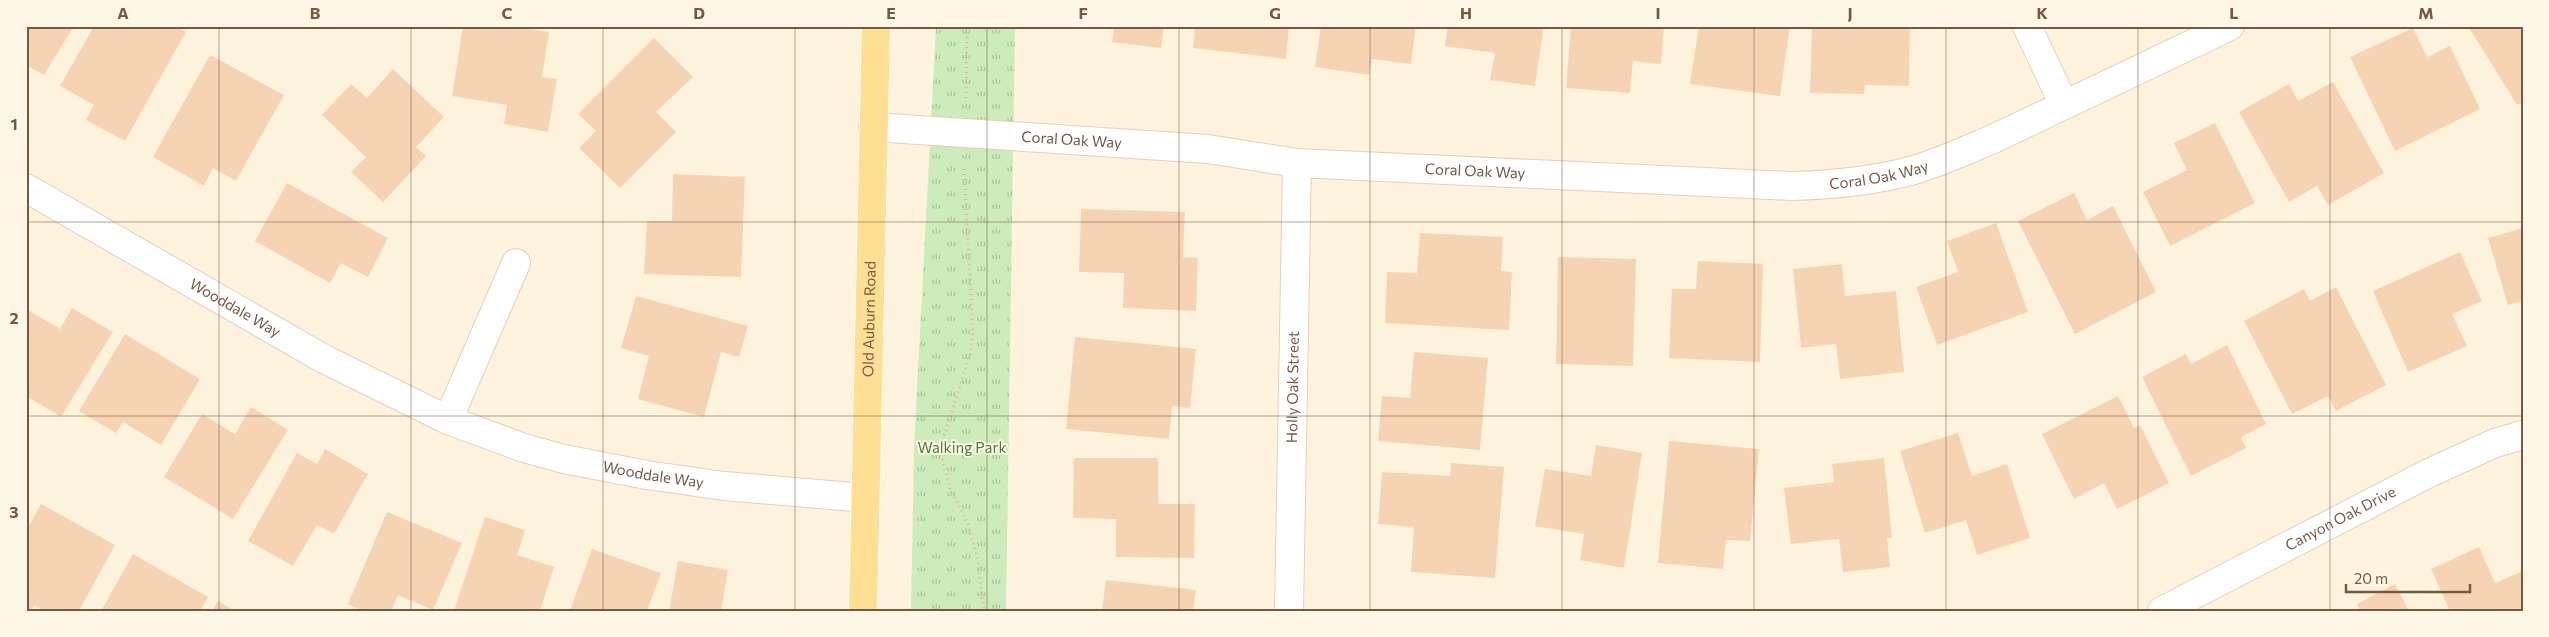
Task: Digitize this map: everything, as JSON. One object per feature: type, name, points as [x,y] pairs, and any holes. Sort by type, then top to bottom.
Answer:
[{"type":"main road","name":"Old Auburn Road","points":[[863,611],[876,26]]},
{"type":"street","points":[[2027,26],[2064,105]]},
{"type":"street","name":"Coral Oak Way","points":[[873,127],[1208,148],[1297,163],[1792,186],[1832,185],[1914,170],[1993,139],[2230,26]]},
{"type":"street","name":"Holly Oak Street","points":[[1289,611],[1297,163]]},
{"type":"street","name":"Wooddale Way","points":[[26,188],[324,359],[448,420],[524,448],[564,459],[647,475],[724,486],[865,498]]},
{"type":"street","points":[[448,420],[516,263]]},
{"type":"street","name":"Canyon Oak Drive","points":[[2162,611],[2429,473],[2495,443],[2523,435]]},
{"type":"path","points":[[967,26],[964,178],[973,331],[970,355],[942,442],[943,462],[950,488],[968,524],[977,557],[984,611]]},
{"type":"green space","name":"Walking Park","points":[[936,26],[1015,26],[1006,611],[911,611],[914,448]]},
{"type":"building","points":[[26,26],[74,26],[44,75],[26,65]]},
{"type":"building","points":[[94,26],[176,26],[186,32],[125,141],[86,120],[94,105],[60,86]]},
{"type":"building","points":[[463,26],[511,26],[549,32],[542,77],[557,79],[548,132],[504,124],[507,105],[452,96]]},
{"type":"building","points":[[1114,26],[1164,26],[1161,48],[1112,42]]},
{"type":"building","points":[[1195,26],[1289,26],[1286,59],[1193,48]]},
{"type":"building","points":[[1321,26],[1416,26],[1411,64],[1372,59],[1369,75],[1315,67]]},
{"type":"building","points":[[1448,26],[1544,26],[1535,86],[1490,80],[1495,53],[1445,46]]},
{"type":"building","points":[[1571,26],[1664,26],[1661,64],[1633,61],[1630,93],[1566,88]]},
{"type":"building","points":[[1699,26],[1790,26],[1780,96],[1690,84]]},
{"type":"building","points":[[1812,26],[1910,26],[1909,86],[1865,85],[1864,94],[1810,93]]},
{"type":"building","points":[[2468,26],[2523,26],[2523,102],[2517,105]]},
{"type":"building","points":[[2413,28],[2427,57],[2450,46],[2480,109],[2395,151],[2350,57]]},
{"type":"building","points":[[654,38],[693,77],[656,112],[676,132],[620,188],[579,148],[596,131],[578,114]]},
{"type":"building","points":[[210,55],[284,95],[236,181],[213,168],[204,186],[153,157]]},
{"type":"building","points":[[393,69],[444,117],[416,147],[426,156],[383,202],[351,172],[366,157],[322,115],[351,84],[367,98]]},
{"type":"building","points":[[2333,82],[2384,173],[2328,205],[2317,186],[2289,202],[2239,112],[2289,84],[2298,101]]},
{"type":"building","points":[[2215,123],[2255,203],[2170,246],[2143,192],[2187,170],[2174,143]]},
{"type":"building","points":[[673,174],[745,177],[741,277],[644,274],[647,221],[672,221]]},
{"type":"building","points":[[287,183],[388,238],[368,277],[341,263],[330,283],[255,241]]},
{"type":"building","points":[[2074,193],[2087,220],[2113,206],[2156,292],[2075,334],[2018,221]]},
{"type":"building","points":[[1081,209],[1185,212],[1183,257],[1198,258],[1196,311],[1123,308],[1124,273],[1079,272]]},
{"type":"building","points":[[1996,223],[2028,312],[1937,345],[1916,287],[1958,272],[1947,241]]},
{"type":"building","points":[[2523,228],[2523,301],[2508,305],[2488,238]]},
{"type":"building","points":[[1420,233],[1503,237],[1501,271],[1512,272],[1509,330],[1385,323],[1387,272],[1417,273]]},
{"type":"building","points":[[2460,252],[2482,301],[2452,314],[2467,346],[2408,372],[2373,291]]},
{"type":"building","points":[[1558,257],[1636,259],[1633,366],[1556,364]]},
{"type":"building","points":[[1698,261],[1763,264],[1760,362],[1669,358],[1672,289],[1696,289]]},
{"type":"building","points":[[1842,264],[1845,296],[1896,291],[1904,372],[1840,379],[1836,344],[1801,348],[1793,269]]},
{"type":"building","points":[[2336,287],[2386,385],[2336,411],[2328,396],[2292,414],[2244,321],[2304,289],[2310,301]]},
{"type":"building","points":[[636,296],[748,326],[739,357],[721,352],[704,417],[638,399],[649,356],[621,348]]},
{"type":"building","points":[[72,308],[113,332],[61,417],[26,396],[26,313],[28,310],[60,329]]},
{"type":"building","points":[[125,334],[200,379],[161,445],[123,422],[116,433],[79,411]]},
{"type":"building","points":[[1075,337],[1196,349],[1190,408],[1172,406],[1169,439],[1066,429]]},
{"type":"building","points":[[2227,345],[2266,424],[2241,437],[2246,448],[2191,476],[2142,377],[2186,354],[2191,364]]},
{"type":"building","points":[[1414,352],[1488,358],[1480,450],[1378,441],[1382,396],[1410,398]]},
{"type":"building","points":[[2118,396],[2134,428],[2140,425],[2169,483],[2117,509],[2104,483],[2074,499],[2042,434]]},
{"type":"building","points":[[251,407],[288,430],[233,519],[164,477],[202,414],[235,434]]},
{"type":"building","points":[[1958,433],[1972,476],[2007,464],[2030,538],[1977,555],[1966,520],[1925,533],[1900,451]]},
{"type":"building","points":[[1669,441],[1759,449],[1750,541],[1726,540],[1723,569],[1658,563]]},
{"type":"building","points":[[1596,445],[1642,453],[1624,568],[1580,560],[1584,534],[1535,526],[1545,469],[1591,476]]},
{"type":"building","points":[[325,449],[368,474],[334,534],[317,525],[293,566],[248,541],[297,453],[317,464]]},
{"type":"building","points":[[1074,458],[1158,458],[1158,504],[1195,504],[1194,558],[1116,557],[1116,519],[1073,518]]},
{"type":"building","points":[[1884,458],[1892,538],[1887,538],[1890,567],[1843,572],[1839,539],[1791,544],[1784,488],[1834,482],[1832,464]]},
{"type":"building","points":[[1451,463],[1504,467],[1495,578],[1411,572],[1414,527],[1378,524],[1382,472],[1450,476]]},
{"type":"building","points":[[41,504],[115,545],[79,611],[45,611],[34,605],[31,611],[26,611],[26,531]]},
{"type":"building","points":[[387,512],[462,543],[433,610],[398,595],[391,611],[364,611],[348,604]]},
{"type":"building","points":[[485,517],[525,530],[517,555],[554,567],[540,611],[454,611]]},
{"type":"building","points":[[2479,547],[2495,583],[2523,571],[2523,611],[2450,611],[2431,569]]},
{"type":"building","points":[[592,549],[661,573],[647,611],[570,611]]},
{"type":"building","points":[[133,554],[208,597],[200,611],[101,611]]},
{"type":"building","points":[[678,561],[728,570],[721,611],[669,611]]},
{"type":"building","points":[[1106,580],[1196,590],[1193,611],[1102,611]]},
{"type":"building","points":[[2395,584],[2409,611],[2360,611],[2357,604]]},
{"type":"building","points":[[218,601],[235,611],[212,611]]}]
